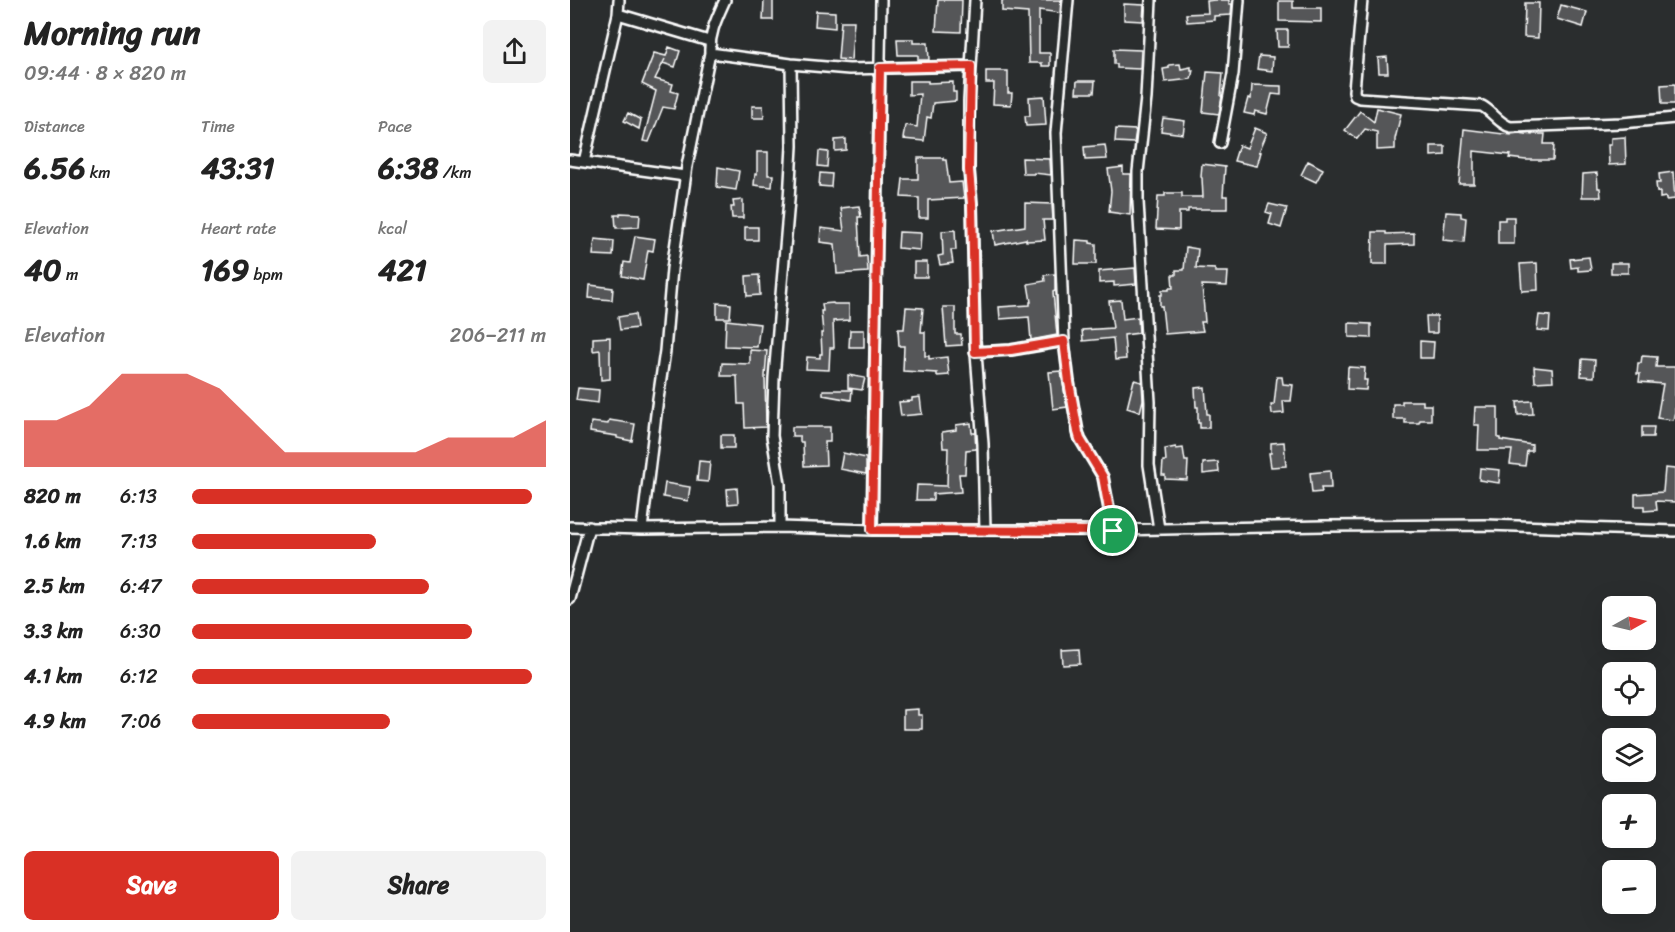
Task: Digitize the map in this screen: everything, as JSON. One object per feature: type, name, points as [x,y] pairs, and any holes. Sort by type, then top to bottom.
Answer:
[{"type":"street","points":[[584,162],[618,14],[619,0]]},
{"type":"street","points":[[642,529],[685,176],[710,53],[709,41],[725,0]]},
{"type":"street","points":[[872,530],[881,0]]},
{"type":"street","points":[[975,0],[969,170],[972,204],[975,352],[983,444],[985,530]]},
{"type":"street","points":[[1068,0],[1056,133],[1064,341],[1078,432],[1103,477],[1113,531]]},
{"type":"street","points":[[1151,0],[1146,98],[1138,172],[1138,202],[1150,402],[1149,465],[1159,529]]},
{"type":"street","points":[[1220,143],[1233,74],[1239,0]]},
{"type":"street","points":[[1362,0],[1354,91],[1355,96],[1360,98],[1482,106],[1504,125],[1511,128],[1675,118]]},
{"type":"street","points":[[618,14],[709,41]]},
{"type":"street","points":[[710,53],[849,69],[971,66]]},
{"type":"street","points":[[780,527],[780,484],[772,436],[774,378],[792,146],[791,64]]},
{"type":"street","points":[[570,160],[685,176]]},
{"type":"street","points":[[975,352],[1011,350],[1064,341]]},
{"type":"street","points":[[570,527],[1113,531],[1486,525],[1675,531]]},
{"type":"street","points":[[570,599],[589,527]]},
{"type":"building","points":[[764,0],[773,0],[773,20],[763,20]]},
{"type":"building","points":[[938,0],[962,0],[961,32],[936,31]]},
{"type":"building","points":[[1002,0],[1061,0],[1060,13],[1039,10],[1039,53],[1050,53],[1050,66],[1042,66],[1042,63],[1029,63],[1028,13],[1002,11]]},
{"type":"building","points":[[1229,0],[1229,4],[1232,4],[1231,15],[1214,16],[1214,20],[1187,22],[1186,14],[1208,13],[1207,1]]},
{"type":"building","points":[[1279,1],[1293,1],[1293,8],[1321,8],[1321,22],[1279,21]]},
{"type":"building","points":[[1525,3],[1539,3],[1538,38],[1524,37]]},
{"type":"building","points":[[1124,4],[1144,5],[1143,21],[1124,20]]},
{"type":"building","points":[[1561,5],[1587,12],[1583,27],[1557,19]]},
{"type":"building","points":[[816,11],[835,12],[835,28],[815,26]]},
{"type":"building","points":[[841,21],[854,21],[851,60],[838,59]]},
{"type":"building","points":[[1277,30],[1288,30],[1288,47],[1278,47]]},
{"type":"building","points":[[897,39],[913,39],[913,43],[928,43],[929,60],[918,60],[918,55],[898,55]]},
{"type":"building","points":[[669,47],[680,51],[675,67],[663,63],[655,79],[673,84],[671,91],[678,93],[674,109],[663,107],[649,142],[643,141],[656,91],[642,84],[654,53],[666,56]]},
{"type":"building","points":[[1114,49],[1141,50],[1140,69],[1117,68],[1117,64],[1114,64]]},
{"type":"building","points":[[1259,56],[1273,57],[1272,71],[1257,69]]},
{"type":"building","points":[[1387,57],[1388,73],[1379,73],[1378,58]]},
{"type":"building","points":[[1180,64],[1181,69],[1191,67],[1193,70],[1191,79],[1165,82],[1163,69],[1169,68],[1169,65]]},
{"type":"building","points":[[986,71],[1008,71],[1008,93],[1012,93],[1011,105],[993,104],[994,83],[986,83]]},
{"type":"building","points":[[1207,72],[1223,73],[1219,114],[1203,112]]},
{"type":"building","points":[[909,81],[953,82],[953,92],[956,92],[956,101],[933,103],[931,118],[927,117],[924,141],[903,139],[905,125],[917,127],[920,94],[909,95]]},
{"type":"building","points":[[1077,81],[1095,81],[1094,93],[1076,93]]},
{"type":"building","points":[[1675,84],[1675,104],[1662,104],[1661,85]]},
{"type":"building","points":[[1252,85],[1281,86],[1281,95],[1272,94],[1267,114],[1255,111],[1254,115],[1244,113],[1248,98],[1251,99]]},
{"type":"building","points":[[1044,96],[1046,125],[1026,126],[1025,116],[1030,116],[1029,97]]},
{"type":"building","points":[[752,106],[763,106],[764,118],[752,118]]},
{"type":"building","points":[[1377,108],[1401,114],[1395,149],[1377,150],[1377,132],[1365,129],[1357,139],[1345,130],[1360,111],[1374,122]]},
{"type":"building","points":[[628,113],[641,120],[639,129],[624,121]]},
{"type":"building","points":[[1163,118],[1185,121],[1183,134],[1161,131]]},
{"type":"building","points":[[1255,128],[1267,133],[1259,152],[1261,152],[1257,166],[1234,161],[1239,145],[1247,148]]},
{"type":"building","points":[[1116,129],[1136,130],[1134,143],[1115,142]]},
{"type":"building","points":[[1464,129],[1511,135],[1545,134],[1544,144],[1554,144],[1553,160],[1526,160],[1509,158],[1510,155],[1474,151],[1474,184],[1459,184]]},
{"type":"building","points":[[1625,137],[1626,164],[1609,165],[1608,145],[1611,145],[1611,138]]},
{"type":"building","points":[[846,139],[846,150],[835,151],[835,140]]},
{"type":"building","points":[[1105,145],[1107,159],[1085,160],[1084,147]]},
{"type":"building","points":[[1431,146],[1445,146],[1445,155],[1431,156]]},
{"type":"building","points":[[819,151],[828,152],[827,167],[818,166]]},
{"type":"building","points":[[757,152],[768,152],[768,175],[773,175],[772,187],[754,185],[755,174],[757,174]]},
{"type":"building","points":[[918,158],[946,160],[949,183],[962,182],[964,198],[928,200],[928,218],[919,218],[919,198],[901,197],[903,179],[918,179]]},
{"type":"building","points":[[1022,158],[1050,159],[1051,175],[1023,174]]},
{"type":"building","points":[[1308,161],[1323,169],[1316,182],[1301,175]]},
{"type":"building","points":[[1202,164],[1225,167],[1223,196],[1227,196],[1227,209],[1188,209],[1188,212],[1179,212],[1179,230],[1156,229],[1158,196],[1165,196],[1165,193],[1182,193],[1182,197],[1203,197]]},
{"type":"building","points":[[718,167],[739,171],[736,190],[717,187]]},
{"type":"building","points":[[1123,167],[1123,174],[1131,174],[1130,215],[1109,212],[1111,191],[1108,169]]},
{"type":"building","points":[[1673,172],[1675,199],[1660,198],[1660,191],[1657,192],[1656,183],[1660,183],[1659,174]]},
{"type":"building","points":[[820,173],[832,174],[831,187],[819,186]]},
{"type":"building","points":[[1597,173],[1601,197],[1582,197],[1583,174]]},
{"type":"building","points":[[743,200],[743,218],[732,218],[733,201]]},
{"type":"building","points":[[1025,203],[1052,204],[1053,220],[1043,220],[1045,240],[1026,241],[1026,239],[995,245],[993,231],[1025,226]]},
{"type":"building","points":[[1269,204],[1287,208],[1281,228],[1269,224],[1272,214],[1266,212]]},
{"type":"building","points":[[859,206],[860,257],[867,256],[868,272],[837,274],[835,244],[820,242],[821,228],[844,231],[841,208]]},
{"type":"building","points":[[1446,212],[1461,213],[1461,217],[1466,218],[1464,242],[1443,240]]},
{"type":"building","points":[[620,213],[640,214],[639,227],[616,228],[615,215],[620,215]]},
{"type":"building","points":[[1505,217],[1514,217],[1514,244],[1498,244],[1498,220],[1505,220]]},
{"type":"building","points":[[745,227],[758,227],[758,240],[745,240]]},
{"type":"building","points":[[955,230],[956,250],[951,250],[953,263],[940,265],[938,256],[943,255],[942,231]]},
{"type":"building","points":[[899,232],[921,233],[920,250],[898,248]]},
{"type":"building","points":[[1373,232],[1414,233],[1414,244],[1387,245],[1387,264],[1372,264]]},
{"type":"building","points":[[635,236],[655,239],[653,251],[648,250],[643,280],[622,276],[624,262],[630,263]]},
{"type":"building","points":[[595,239],[614,241],[613,256],[593,255]]},
{"type":"building","points":[[1076,240],[1096,244],[1096,264],[1075,264]]},
{"type":"building","points":[[1186,247],[1198,249],[1196,268],[1228,272],[1227,286],[1202,285],[1205,322],[1201,322],[1203,331],[1165,334],[1160,295],[1162,295],[1162,290],[1173,288],[1172,275],[1176,275],[1176,270],[1184,270]]},
{"type":"building","points":[[1589,257],[1591,270],[1578,271],[1578,267],[1571,268],[1570,259]]},
{"type":"building","points":[[914,262],[927,262],[927,277],[914,277]]},
{"type":"building","points":[[1537,263],[1538,290],[1522,291],[1520,264]]},
{"type":"building","points":[[1611,263],[1628,263],[1628,273],[1611,273]]},
{"type":"building","points":[[1135,268],[1136,284],[1114,286],[1114,282],[1099,283],[1099,271]]},
{"type":"building","points":[[1055,274],[1055,291],[1053,292],[1057,335],[1031,340],[1029,317],[1000,319],[999,307],[1030,305],[1028,284],[1045,281],[1044,275]]},
{"type":"building","points":[[759,275],[760,295],[747,296],[746,276]]},
{"type":"building","points":[[590,285],[613,288],[612,300],[589,298]]},
{"type":"building","points":[[1121,300],[1123,319],[1138,317],[1139,333],[1124,335],[1126,359],[1115,360],[1113,338],[1083,341],[1082,330],[1113,328],[1109,301]]},
{"type":"building","points":[[717,303],[731,304],[730,318],[717,318]]},
{"type":"building","points":[[822,304],[849,304],[849,320],[833,321],[834,348],[830,348],[829,370],[806,369],[807,357],[820,358],[822,354]]},
{"type":"building","points":[[906,307],[923,308],[921,332],[925,332],[925,356],[929,356],[929,359],[947,357],[949,375],[937,376],[937,373],[903,371],[904,346],[899,346],[898,329],[904,329]]},
{"type":"building","points":[[943,307],[955,307],[955,334],[961,334],[962,345],[946,346]]},
{"type":"building","points":[[635,314],[637,328],[620,330],[618,317]]},
{"type":"building","points":[[1539,315],[1550,316],[1549,331],[1537,330]]},
{"type":"building","points":[[1426,316],[1437,316],[1437,333],[1427,333]]},
{"type":"building","points":[[726,320],[760,324],[757,347],[725,346]]},
{"type":"building","points":[[1349,323],[1371,324],[1371,338],[1349,337]]},
{"type":"building","points":[[850,330],[864,330],[864,347],[849,347]]},
{"type":"building","points":[[610,337],[610,379],[601,380],[600,350],[593,351],[593,338]]},
{"type":"building","points":[[1420,341],[1434,342],[1433,358],[1420,358]]},
{"type":"building","points":[[750,350],[767,351],[766,427],[745,428],[744,404],[738,404],[737,376],[721,376],[722,363],[750,364]]},
{"type":"building","points":[[1642,356],[1657,357],[1656,367],[1675,367],[1673,420],[1657,418],[1663,384],[1639,382],[1638,363],[1641,363]]},
{"type":"building","points":[[1582,359],[1595,360],[1594,377],[1581,376]]},
{"type":"building","points":[[1348,367],[1365,368],[1366,390],[1347,389]]},
{"type":"building","points":[[1534,367],[1552,369],[1553,381],[1535,382]]},
{"type":"building","points":[[1061,371],[1067,407],[1053,409],[1049,372]]},
{"type":"building","points":[[848,375],[865,378],[862,390],[848,388]]},
{"type":"building","points":[[1277,377],[1282,377],[1283,384],[1293,385],[1291,401],[1283,401],[1284,413],[1272,414],[1271,405],[1274,405]]},
{"type":"building","points":[[1134,380],[1142,382],[1143,400],[1140,412],[1127,408]]},
{"type":"building","points":[[1205,387],[1209,428],[1200,428],[1195,388]]},
{"type":"building","points":[[578,388],[599,390],[598,403],[576,400]]},
{"type":"building","points":[[823,390],[852,390],[851,400],[823,395]]},
{"type":"building","points":[[920,397],[922,414],[901,416],[899,402],[912,401],[912,398]]},
{"type":"building","points":[[1402,401],[1423,401],[1423,405],[1431,405],[1431,420],[1405,423],[1405,419],[1393,419],[1393,404],[1402,404]]},
{"type":"building","points":[[1532,401],[1533,414],[1518,415],[1517,402]]},
{"type":"building","points":[[1475,407],[1498,407],[1498,438],[1500,440],[1532,445],[1532,451],[1527,451],[1525,466],[1510,464],[1512,450],[1478,450],[1479,425],[1474,425]]},
{"type":"building","points":[[609,420],[635,424],[632,441],[590,432],[591,422],[608,424]]},
{"type":"building","points":[[971,423],[972,433],[975,433],[976,449],[966,450],[965,474],[959,474],[961,492],[933,494],[933,500],[916,500],[917,485],[947,486],[948,448],[943,448],[942,432],[956,430],[956,425]]},
{"type":"building","points":[[792,427],[830,427],[830,442],[825,442],[826,465],[804,466],[803,442],[800,442],[800,436],[792,436]]},
{"type":"building","points":[[1642,427],[1654,427],[1653,437],[1642,437]]},
{"type":"building","points":[[721,435],[734,435],[734,448],[721,448]]},
{"type":"building","points":[[1284,442],[1286,466],[1271,467],[1269,453],[1271,453],[1271,443]]},
{"type":"building","points":[[1176,447],[1176,449],[1183,448],[1185,461],[1188,461],[1187,480],[1165,479],[1165,475],[1162,475],[1163,461],[1166,461],[1165,449]]},
{"type":"building","points":[[843,453],[866,458],[866,474],[840,469]]},
{"type":"building","points":[[699,461],[710,462],[708,482],[697,481]]},
{"type":"building","points":[[1218,462],[1219,472],[1203,474],[1203,463]]},
{"type":"building","points":[[1480,468],[1500,470],[1499,483],[1479,480]]},
{"type":"building","points":[[1665,468],[1675,469],[1675,502],[1656,501],[1657,510],[1644,511],[1644,506],[1635,506],[1635,494],[1663,492]]},
{"type":"building","points":[[1330,471],[1331,488],[1321,488],[1322,492],[1312,493],[1310,473]]},
{"type":"building","points":[[665,483],[690,487],[688,501],[663,497]]},
{"type":"building","points":[[737,488],[738,503],[728,504],[727,489]]},
{"type":"building","points":[[1079,649],[1080,664],[1063,665],[1062,650]]},
{"type":"building","points":[[918,709],[918,715],[922,715],[922,729],[903,729],[903,710]]},
{"type":"route","points":[[971,66],[969,170],[972,204],[975,352],[1011,350],[1064,341],[1078,432],[1103,477],[1113,531],[872,530],[880,68],[971,66]]}]
